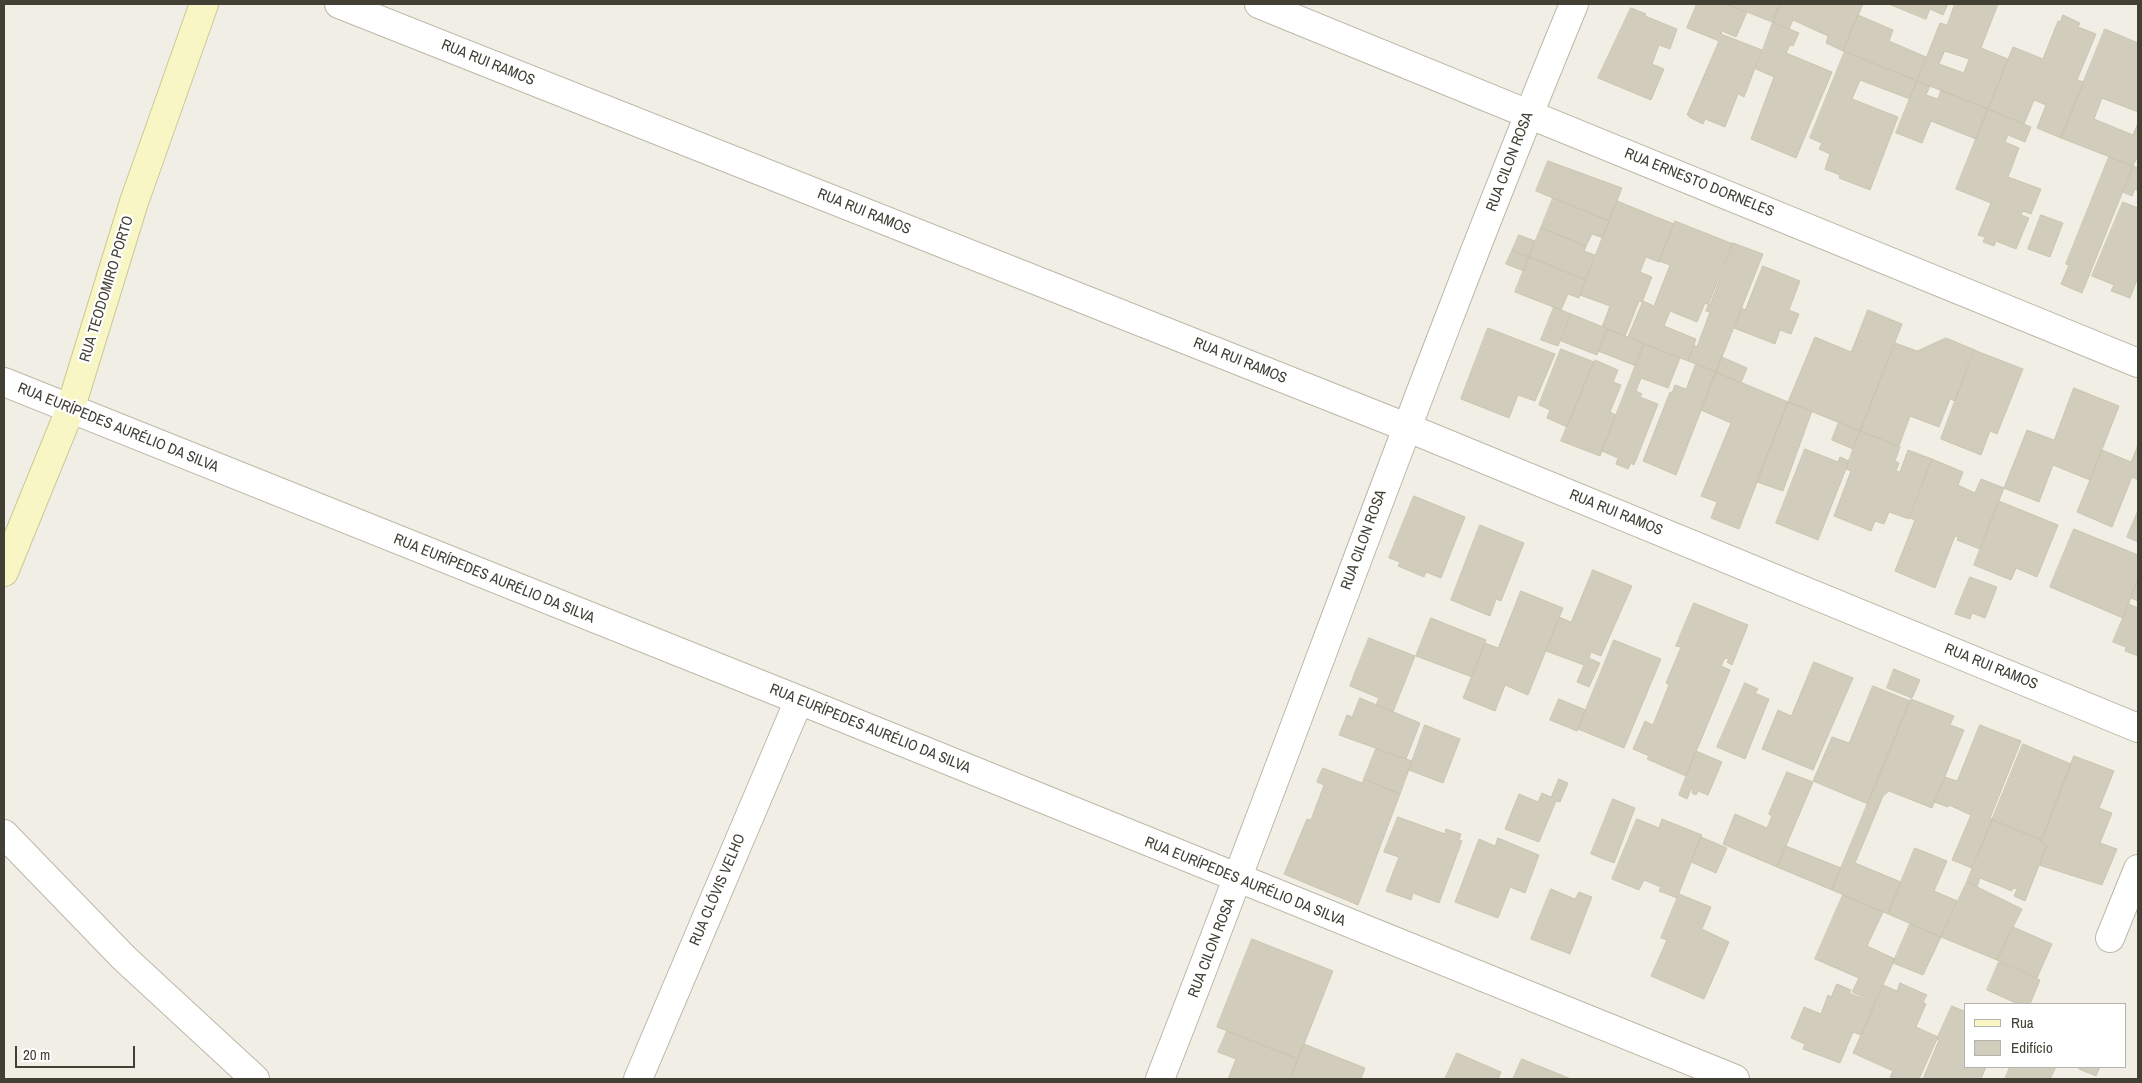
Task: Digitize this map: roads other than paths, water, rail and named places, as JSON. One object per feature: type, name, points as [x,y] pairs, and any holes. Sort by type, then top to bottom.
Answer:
[{"type":"main road","name":"RUA TEODOMIRO PORTO","points":[[4,572],[70,410],[134,202],[204,4]]},
{"type":"street","name":"RUA RUI RAMOS","points":[[339,4],[1406,427],[2138,728]]},
{"type":"street","name":"RUA ERNESTO DORNELES","points":[[1258,4],[2138,363]]},
{"type":"street","name":"RUA CILON ROSA","points":[[1160,1079],[1239,879],[1406,427],[1529,113],[1574,4]]},
{"type":"street","name":"RUA EURÍPEDES AURÉLIO DA SILVA","points":[[4,382],[799,700],[1239,879],[1701,1073],[1735,1079]]},
{"type":"street","name":"RUA CLÓVIS VELHO","points":[[638,1079],[799,700]]},
{"type":"street","points":[[4,834],[124,958],[255,1079]]},
{"type":"street","points":[[2110,938],[2138,869]]}]
